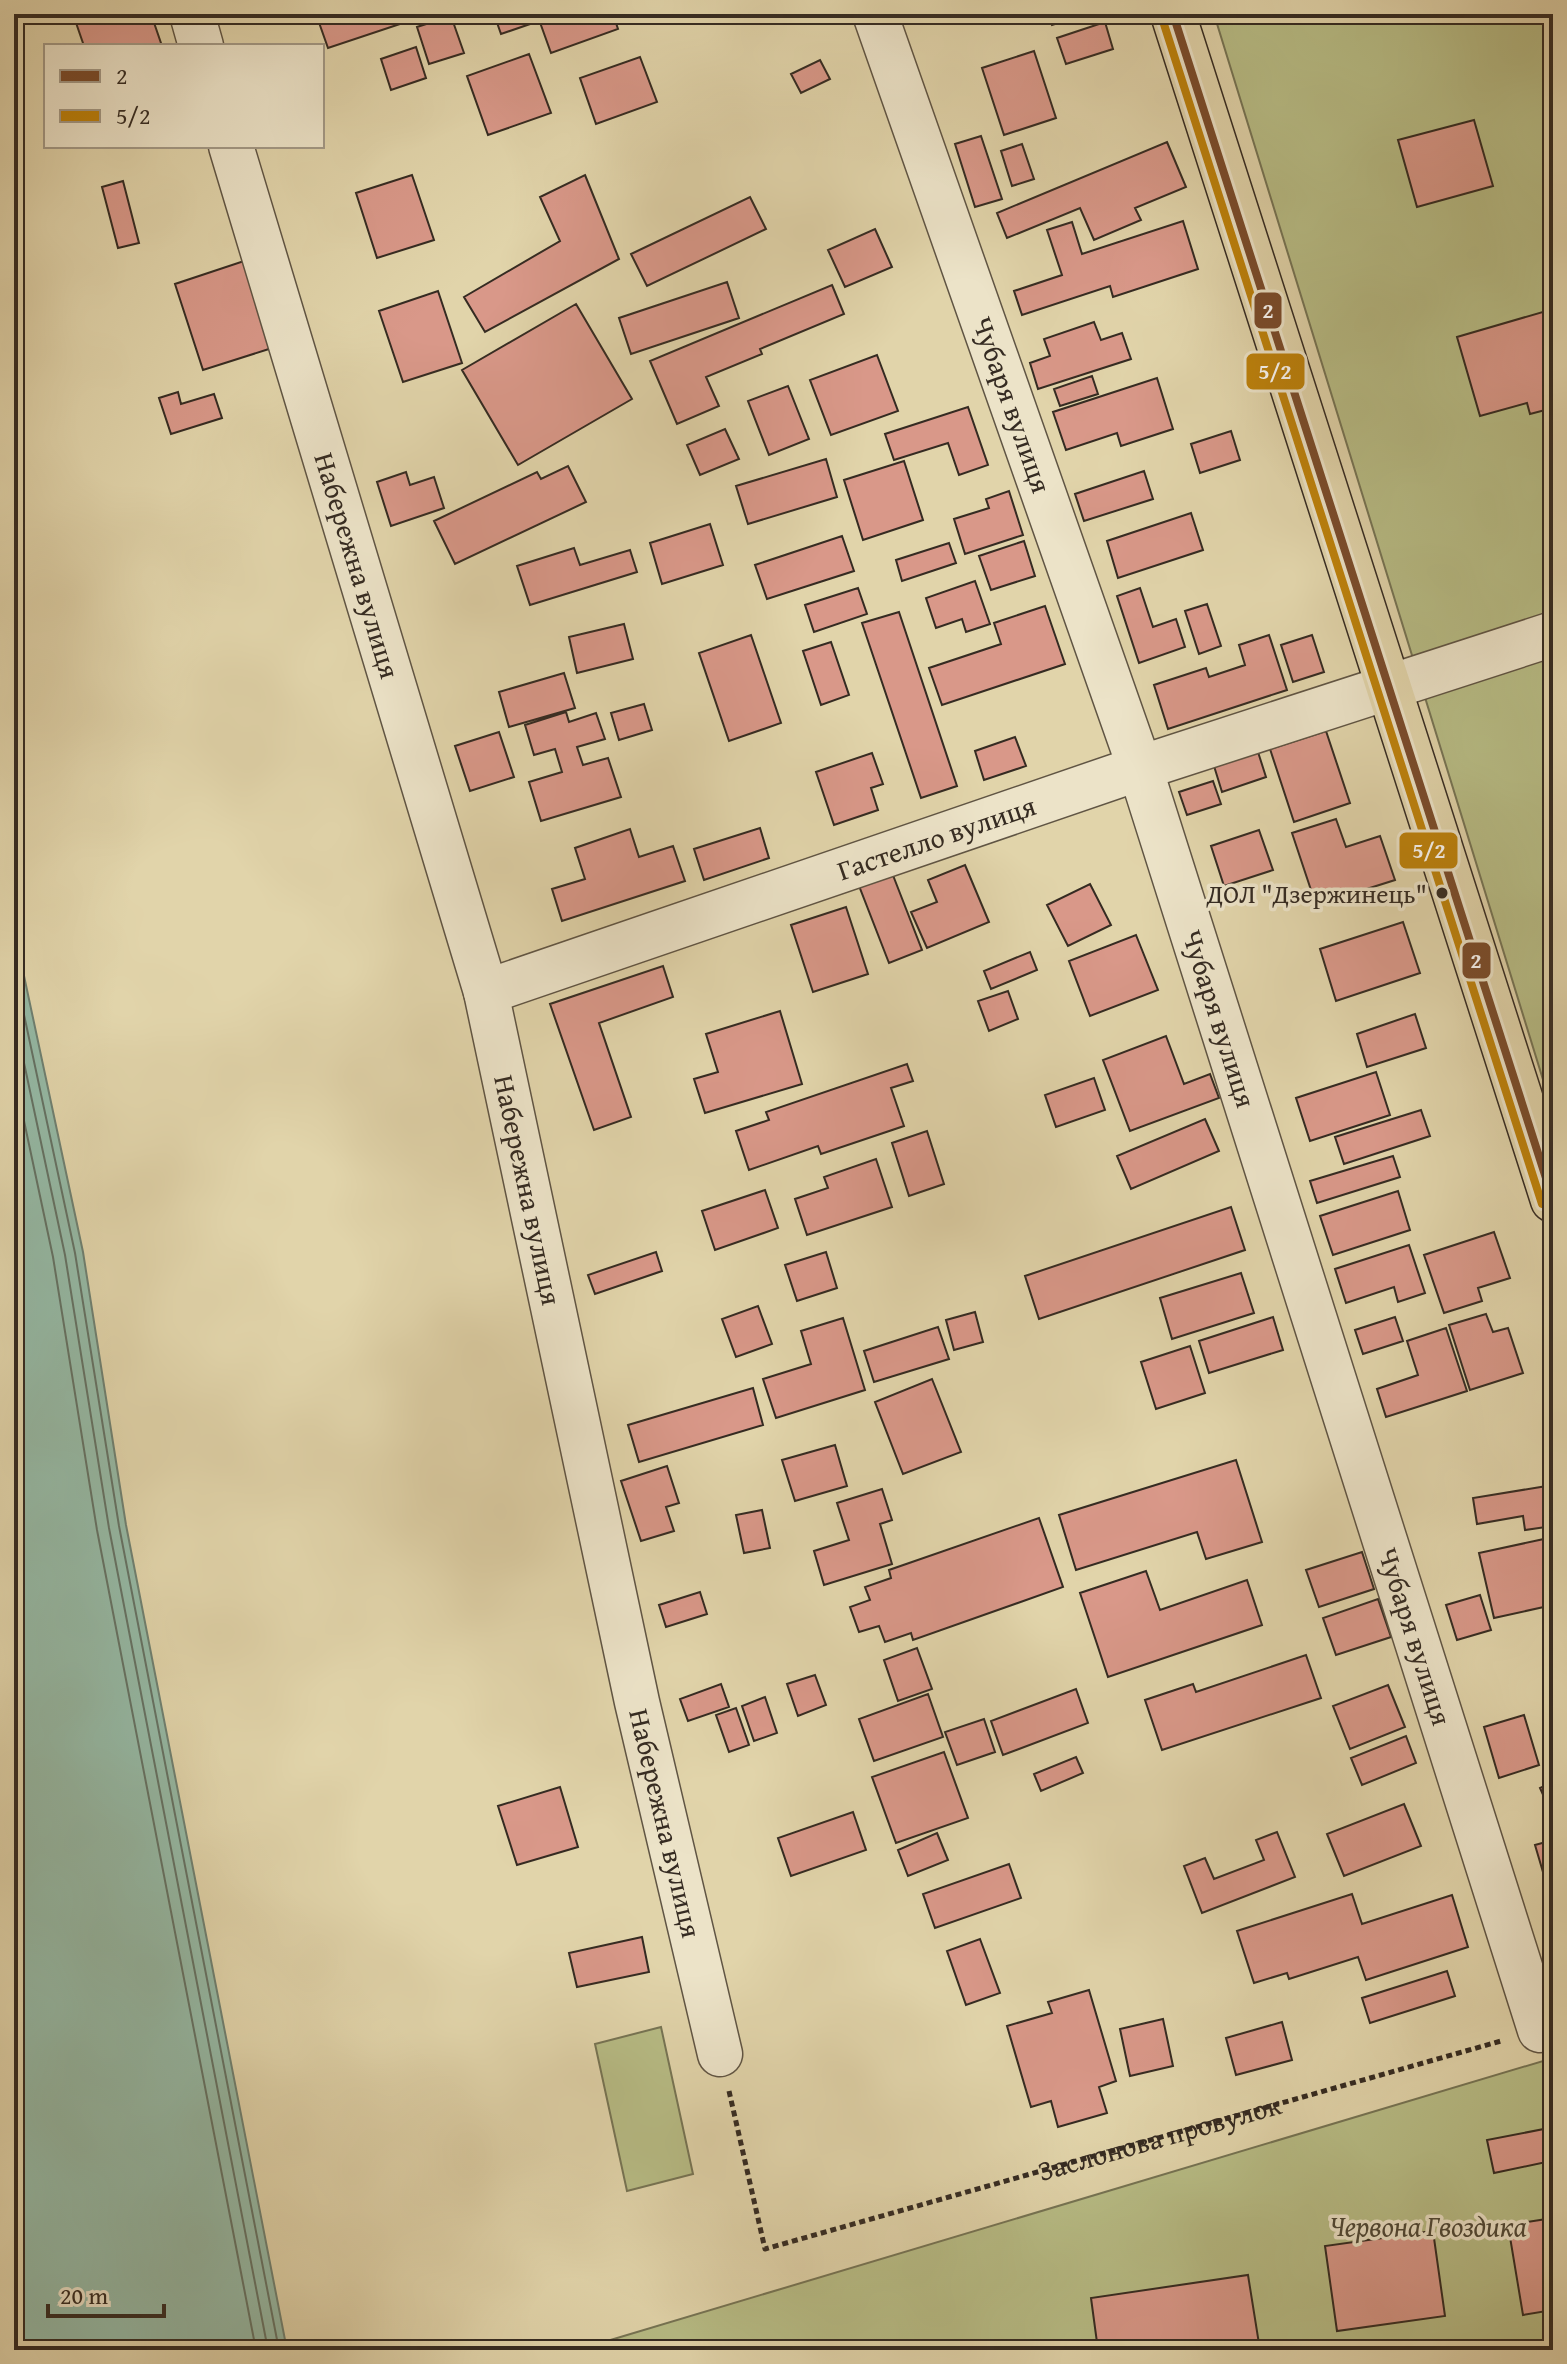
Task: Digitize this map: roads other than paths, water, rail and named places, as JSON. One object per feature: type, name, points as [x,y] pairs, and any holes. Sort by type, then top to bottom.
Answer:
[{"type":"main road","points":[[1173,14],[1553,1200]]},
{"type":"street","points":[[192,14],[200,44]]},
{"type":"street","name":"Чубаря вулиця","points":[[875,14],[1140,768],[1546,2028]]},
{"type":"street","name":"Набережна вулиця","points":[[232,148],[486,992],[637,1702],[720,2054]]},
{"type":"street","name":"Гастелло вулиця","points":[[486,992],[1140,768],[1553,634]]},
{"type":"water","points":[[14,929],[83,1252],[126,1525],[287,2350],[14,2350]]},
{"type":"place","name":"ДОЛ \"Дзержинець\"","points":[[1442,893]]},
{"type":"park label","name":"Червона Гвоздика","points":[[1428,2226]]}]
